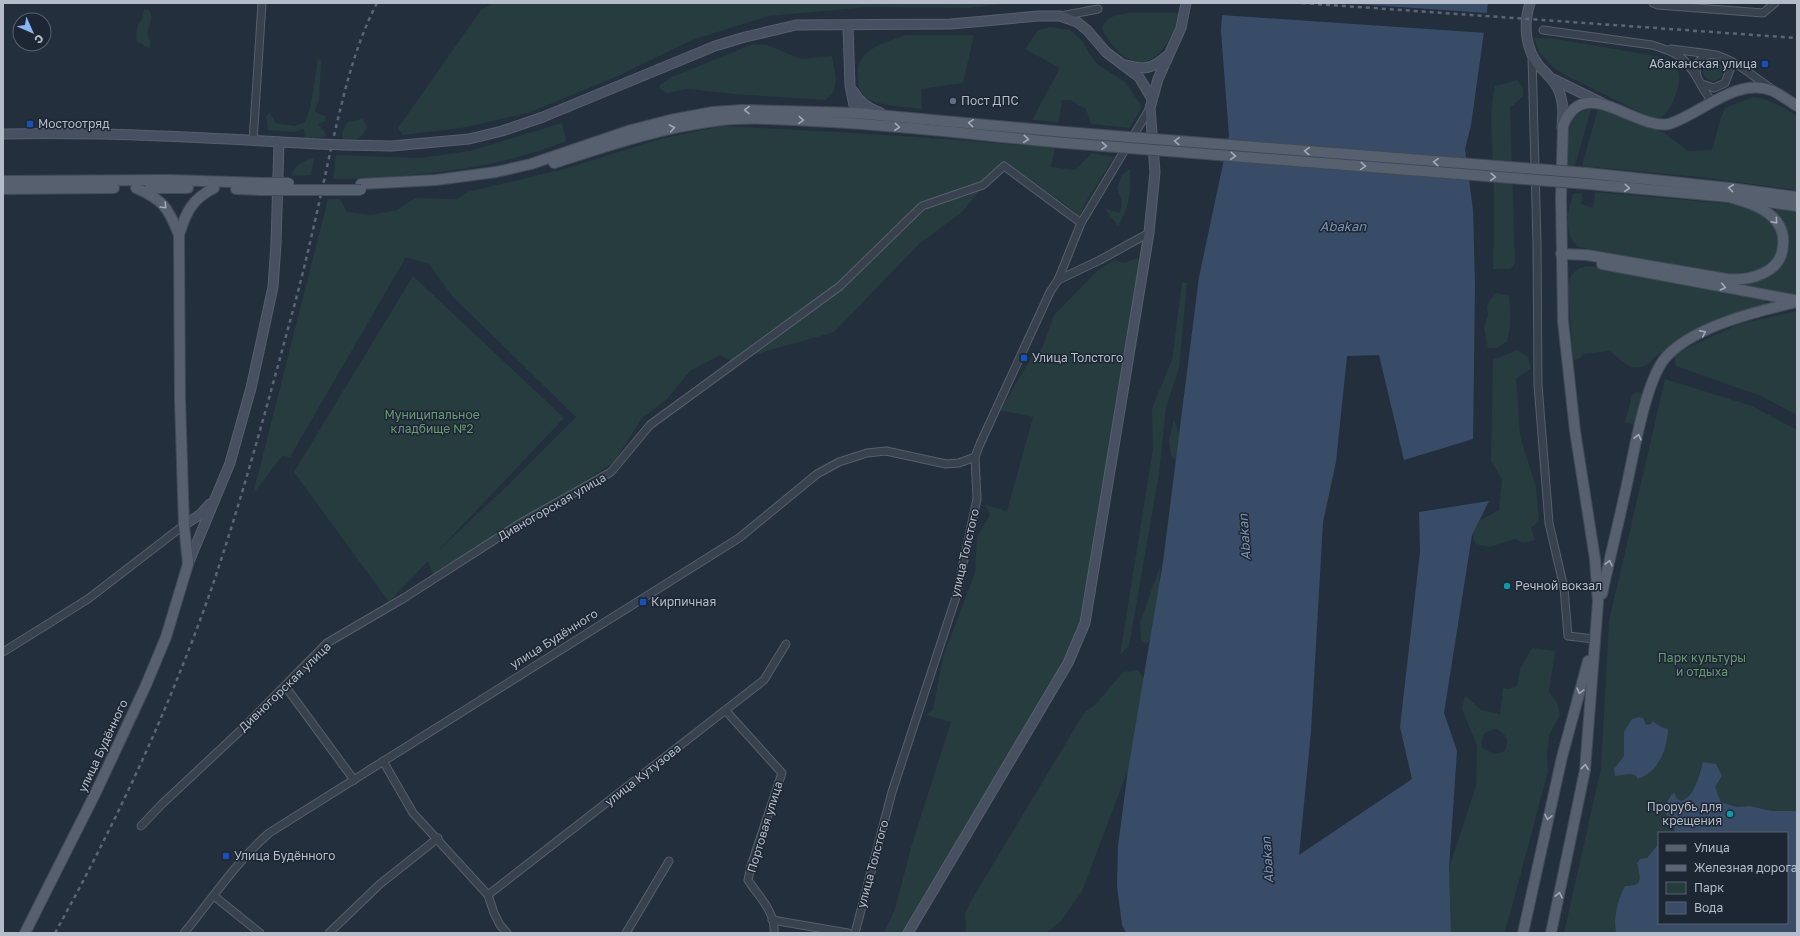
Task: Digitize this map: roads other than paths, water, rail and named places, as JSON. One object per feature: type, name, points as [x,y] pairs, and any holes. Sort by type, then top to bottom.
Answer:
[{"type":"main road","points":[[1597,615],[1597,573],[1577,446],[1565,341],[1561,254],[1562,130],[1567,117],[1579,106],[1590,102],[1604,104],[1647,123],[1659,125],[1674,123],[1741,90],[1757,88],[1773,91],[1794,103]]},
{"type":"main road","points":[[361,187],[436,180],[496,172],[531,164],[631,130],[670,120],[713,112],[742,110],[856,113],[1065,132],[1587,174],[1730,188],[1797,197]]},
{"type":"main road","points":[[3,189],[437,186],[499,178],[533,169],[634,137],[672,128],[715,121],[783,119],[858,124],[1065,143],[1588,184],[1729,197],[1797,206]]},
{"type":"main road","points":[[3,181],[170,180],[261,187]]},
{"type":"main road","points":[[136,188],[160,202],[171,213],[179,235]]},
{"type":"main road","points":[[188,564],[184,525],[180,400],[179,235],[184,218],[191,204],[214,188]]},
{"type":"main road","points":[[1561,254],[1587,255],[1727,279],[1742,280],[1756,277],[1772,268],[1780,260],[1784,243],[1780,227],[1773,218],[1757,206],[1729,197]]},
{"type":"main road","points":[[1561,254],[1586,262],[1797,301]]},
{"type":"main road","points":[[1551,933],[1585,770],[1597,615],[1639,432],[1653,378],[1659,365],[1668,354],[1679,346],[1711,329],[1745,315],[1797,301]]},
{"type":"main road","name":"улица Будённого","points":[[25,933],[97,790],[146,685],[166,637],[188,564]]},
{"type":"main road","points":[[1523,933],[1562,757],[1594,640]]},
{"type":"street","points":[[253,141],[262,3]]},
{"type":"street","points":[[1151,103],[1168,55],[1181,28],[1186,3]]},
{"type":"street","points":[[1530,3],[1526,34],[1532,56],[1537,243],[1537,362],[1549,523],[1564,588],[1568,636],[1594,640]]},
{"type":"street","points":[[1653,3],[1658,5],[1763,13],[1775,3]]},
{"type":"street","points":[[3,134],[94,133],[344,146],[392,146],[469,139],[502,131],[543,117],[715,46],[796,25],[848,26],[951,24],[1039,16],[1060,16],[1098,9]]},
{"type":"street","points":[[908,933],[926,899],[1068,663],[1085,624],[1149,233],[1155,172],[1151,103],[1139,77],[1106,52],[1087,30],[1077,22],[1060,16]]},
{"type":"street","points":[[848,26],[850,86],[858,124]]},
{"type":"street","points":[[1543,30],[1718,56],[1794,103]]},
{"type":"street","points":[[1659,47],[1672,51],[1682,57],[1699,80],[1713,103]]},
{"type":"street","points":[[1123,64],[1142,69],[1156,65],[1168,55]]},
{"type":"street","points":[[1532,56],[1552,78],[1559,90],[1562,99],[1562,130]]},
{"type":"street","points":[[1706,56],[1718,56],[1728,64],[1730,70],[1726,82],[1718,88],[1705,86],[1699,80],[1696,69],[1700,60],[1706,56]]},
{"type":"street","points":[[1552,78],[1604,104]]},
{"type":"street","points":[[850,86],[857,98],[869,108],[890,116]]},
{"type":"street","name":"улица Толстого","points":[[855,933],[892,792],[956,597],[977,499],[975,457],[1050,292],[1058,280],[1080,223],[1151,103]]},
{"type":"street","points":[[188,564],[230,463],[251,388],[273,287],[276,244],[278,142]]},
{"type":"street","name":"Дивногорская улица","points":[[141,826],[327,643],[404,598],[519,524],[611,472],[650,425],[840,286],[922,206],[983,185],[1004,166],[1080,223]]},
{"type":"street","points":[[1058,280],[1100,260],[1149,233]]},
{"type":"street","name":"улица Будённого","points":[[184,933],[254,846],[269,834],[739,538],[817,474],[839,462],[867,453],[886,451],[946,464],[959,463],[975,457]]},
{"type":"street","points":[[3,652],[88,599],[184,525],[201,514],[215,499]]},
{"type":"street","name":"улица Кутузова","points":[[488,894],[726,711],[764,680],[786,644]]},
{"type":"street","points":[[285,686],[354,780]]},
{"type":"street","name":"Портовая улица","points":[[726,711],[782,773],[751,866],[748,880],[769,909],[774,933]]},
{"type":"street","points":[[383,761],[413,813],[438,838],[488,894],[494,913],[500,925],[507,933]]},
{"type":"street","points":[[329,933],[380,884],[438,838]]},
{"type":"street","points":[[626,933],[669,861]]},
{"type":"street","points":[[214,896],[260,933]]},
{"type":"street","points":[[772,920],[848,933]]},
{"type":"water","name":"Abakan","points":[[1223,3],[1488,3],[1471,125],[1465,149],[1473,210],[1475,285],[1473,439],[1404,460],[1379,355],[1347,356],[1336,462],[1323,522],[1311,731],[1299,855],[1412,779],[1400,727],[1420,552],[1419,512],[1489,501],[1472,535],[1444,713],[1457,751],[1449,868],[1451,933],[1126,933],[1122,925],[1117,886],[1118,846],[1128,770],[1163,562],[1199,277],[1229,136],[1221,31]]},
{"type":"water","points":[[1639,717],[1643,718],[1646,725],[1651,724],[1653,721],[1661,727],[1668,729],[1664,752],[1651,771],[1638,779],[1635,775],[1629,774],[1615,776],[1614,769],[1624,756],[1624,732],[1632,719]]},
{"type":"water","points":[[1703,762],[1716,764],[1722,776],[1715,787],[1721,802],[1737,807],[1750,806],[1772,811],[1797,811],[1797,933],[1616,933],[1615,921],[1622,891],[1625,886],[1631,886],[1638,883],[1640,877],[1637,863],[1640,859],[1647,858],[1658,844],[1658,924],[1788,924],[1788,832],[1674,832],[1675,822],[1667,815],[1663,808],[1671,795],[1675,793],[1676,798],[1681,801],[1690,795],[1698,779]]},
{"type":"railway","points":[[55,933],[99,850],[140,765],[195,634],[211,590],[244,487],[292,314],[309,249],[346,87],[356,52],[377,3]]},
{"type":"railway","points":[[1302,3],[1797,38]]},
{"type":"place","name":"Абаканская улица","points":[[1765,64]]},
{"type":"place","name":"Пост ДПС","points":[[953,101]]},
{"type":"place","name":"Мостоотряд","points":[[30,124]]},
{"type":"place","name":"Улица Толстого","points":[[1024,358]]},
{"type":"place","name":"Речной вокзал","points":[[1507,586]]},
{"type":"place","name":"Кирпичная","points":[[643,602]]},
{"type":"place","name":"Прорубь для крещения","points":[[1730,814]]},
{"type":"place","name":"Улица Будённого","points":[[226,856]]},
{"type":"park label","name":"Муниципальное кладбище №2","points":[[432,422]]},
{"type":"park label","name":"Парк культуры и отдыха","points":[[1702,665]]}]
